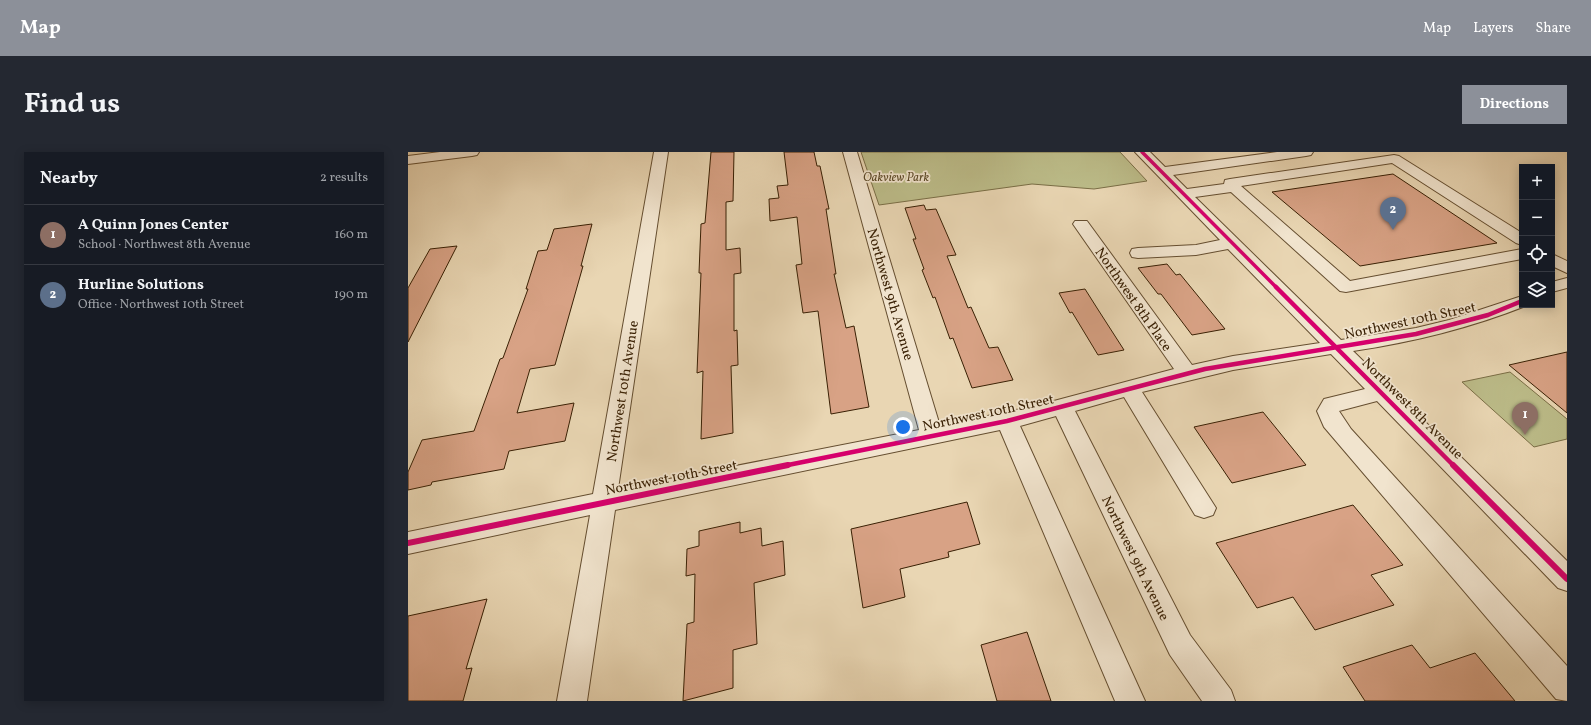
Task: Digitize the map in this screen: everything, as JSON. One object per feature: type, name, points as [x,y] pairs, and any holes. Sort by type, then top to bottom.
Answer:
[{"type":"street","points":[[408,173],[411,168],[408,161],[472,152]]},
{"type":"street","name":"Northwest 10th Avenue","points":[[572,701],[661,152]]},
{"type":"street","name":"Northwest 9th Avenue","points":[[850,152],[932,437]]},
{"type":"street","name":"Northwest 8th Avenue","points":[[1142,152],[1567,579]]},
{"type":"street","points":[[1218,152],[1230,163]]},
{"type":"street","points":[[1162,172],[1306,152]]},
{"type":"street","points":[[1519,238],[1394,159],[1230,183],[1346,287],[1519,255]]},
{"type":"street","points":[[1184,194],[1234,187]]},
{"type":"street","name":"Northwest 8th Place","points":[[1081,224],[1187,373]]},
{"type":"street","points":[[1138,253],[1196,250],[1232,244]]},
{"type":"street","points":[[1555,261],[1567,268]]},
{"type":"street","name":"Northwest 10th Street","points":[[408,543],[1007,421],[1063,408],[1187,373],[1233,363],[1336,348],[1446,327],[1496,313],[1519,302]]},
{"type":"street","points":[[1130,389],[1204,508]]},
{"type":"street","points":[[1381,393],[1332,404],[1328,411],[1332,421],[1567,688]]},
{"type":"street","name":"Northwest 9th Avenue","points":[[1063,408],[1180,646],[1220,701]]},
{"type":"street","points":[[1007,421],[1130,701]]},
{"type":"green space","name":"Oakview Park","points":[[861,152],[1120,152],[1147,181],[1094,189],[1032,184],[879,205]]},
{"type":"green space","points":[[1510,372],[1567,419],[1567,439],[1534,447],[1462,382]]},
{"type":"building","points":[[711,152],[734,152],[733,201],[726,202],[726,250],[740,248],[741,273],[734,274],[734,331],[737,330],[738,365],[731,366],[733,433],[701,439],[703,371],[697,373],[701,273],[699,273],[701,224],[705,223]]},
{"type":"building","points":[[784,152],[814,152],[817,166],[820,166],[829,209],[826,209],[836,274],[834,274],[846,328],[854,326],[869,407],[831,414],[818,311],[803,313],[796,265],[802,264],[797,217],[770,221],[769,199],[779,198],[777,186],[788,185]]},
{"type":"building","points":[[1393,174],[1497,243],[1360,266],[1272,192]]},
{"type":"building","points":[[924,205],[926,210],[936,209],[956,255],[947,256],[968,308],[971,307],[989,348],[998,347],[1013,380],[972,388],[953,338],[950,339],[935,297],[933,298],[922,270],[924,269],[913,239],[916,239],[905,208]]},
{"type":"building","points":[[592,224],[581,266],[583,266],[555,365],[530,369],[517,413],[574,403],[565,441],[509,451],[504,469],[432,482],[431,485],[408,490],[408,472],[422,440],[474,431],[500,359],[503,358],[528,289],[526,289],[538,251],[547,250],[554,229]]},
{"type":"building","points":[[457,246],[408,342],[408,288],[430,249]]},
{"type":"building","points":[[1167,264],[1176,275],[1180,274],[1225,329],[1192,335],[1161,294],[1158,294],[1138,268]]},
{"type":"building","points":[[1085,289],[1124,350],[1098,355],[1072,312],[1070,313],[1059,293]]},
{"type":"building","points":[[1567,352],[1567,413],[1509,365]]},
{"type":"building","points":[[1263,412],[1306,465],[1232,483],[1194,427]]},
{"type":"building","points":[[967,502],[980,544],[948,552],[949,557],[900,569],[905,597],[863,608],[851,529]]},
{"type":"building","points":[[1353,505],[1403,565],[1371,575],[1394,605],[1315,630],[1293,597],[1257,608],[1216,543]]},
{"type":"building","points":[[740,522],[740,533],[761,528],[762,546],[783,541],[785,575],[754,583],[757,644],[733,650],[733,688],[683,701],[687,624],[694,622],[695,574],[686,576],[687,549],[699,546],[699,531]]},
{"type":"building","points":[[487,599],[466,669],[472,668],[463,701],[408,701],[408,616]]},
{"type":"building","points":[[1027,632],[1051,701],[997,701],[981,645]]},
{"type":"building","points":[[1412,645],[1430,668],[1475,653],[1515,701],[1365,701],[1343,667]]},
{"type":"cycle path","points":[[1142,152],[1567,579]]},
{"type":"cycle path","points":[[408,543],[1007,421],[1176,375],[1233,363],[1380,341],[1416,334],[1488,315],[1519,302]]},
{"type":"place","name":"Hurline Solutions","points":[[1393,230]]},
{"type":"place","name":"A Quinn Jones Center","points":[[1525,435]]}]
